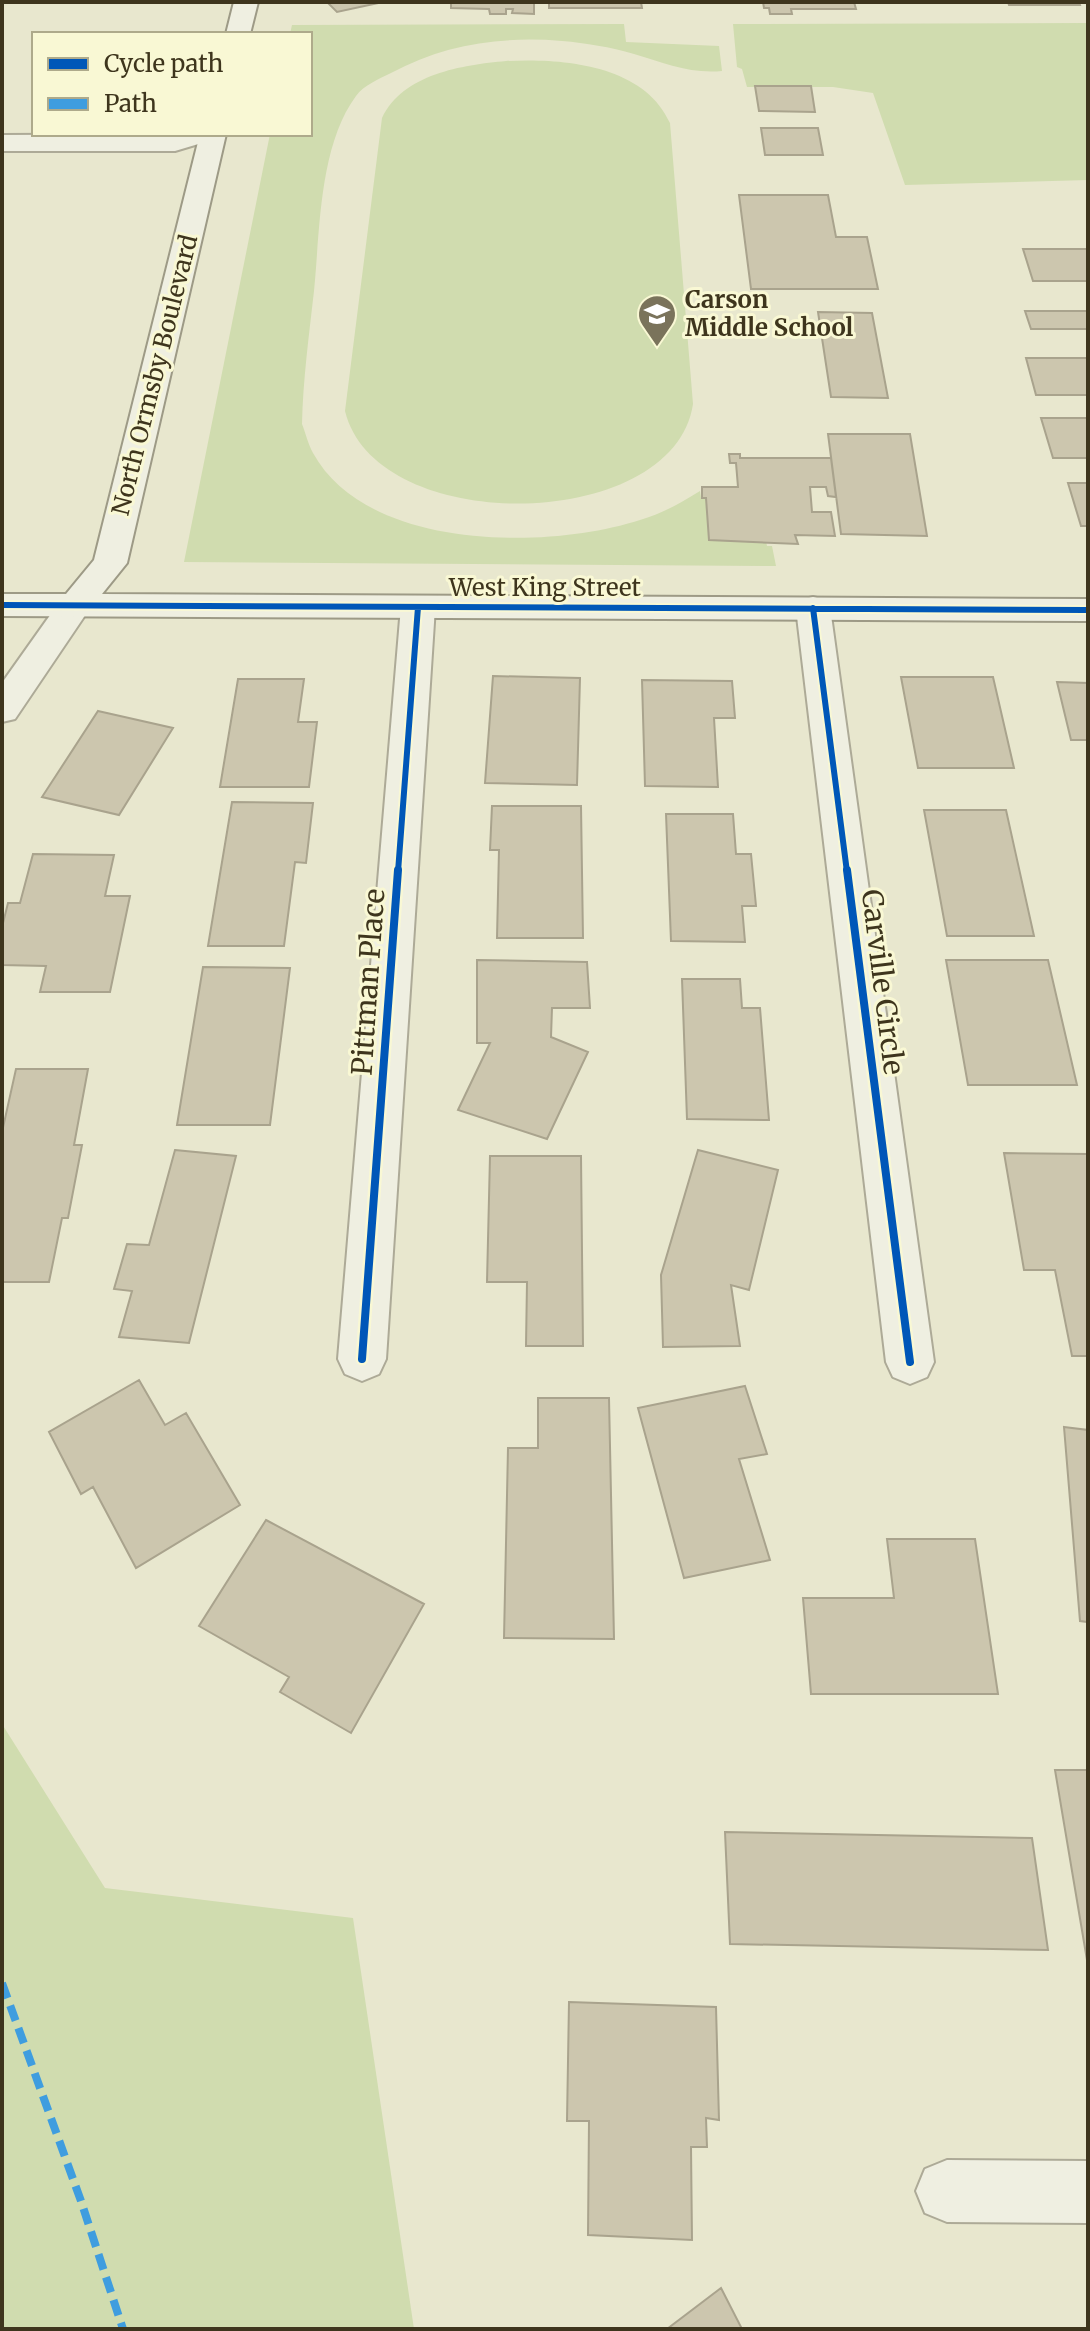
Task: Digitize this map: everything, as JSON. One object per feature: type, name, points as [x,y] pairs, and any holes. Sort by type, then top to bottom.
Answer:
[{"type":"street","points":[[238,32],[246,2]]},
{"type":"street","points":[[2,119],[32,119]]},
{"type":"street","points":[[2,143],[175,143],[199,136]]},
{"type":"street","name":"North Ormsby Boulevard","points":[[2,710],[48,641],[110,563],[213,136]]},
{"type":"street","name":"West King Street","points":[[2,605],[1088,610]]},
{"type":"street","name":"Pittman Place","points":[[362,1359],[418,607]]},
{"type":"street","name":"Carville Circle","points":[[813,608],[910,1362]]},
{"type":"street","points":[[947,2191],[1088,2192]]},
{"type":"green space","points":[[1088,23],[1088,180],[905,185],[873,93],[833,87],[747,87],[742,69],[737,67],[733,24]]},
{"type":"green space","points":[[624,24],[626,42],[719,46],[722,71],[710,72],[580,43],[496,41],[432,55],[363,89],[344,116],[323,190],[302,424],[313,453],[339,485],[374,509],[416,525],[462,534],[510,538],[557,536],[601,530],[656,515],[700,491],[701,498],[706,498],[709,540],[766,541],[767,546],[772,546],[776,566],[184,562],[270,136],[312,136],[312,32],[290,32],[292,25]]},
{"type":"green space","points":[[506,61],[575,64],[621,77],[641,88],[658,103],[670,123],[693,404],[674,447],[635,477],[583,496],[524,504],[464,499],[410,482],[368,452],[345,411],[382,118],[404,91],[435,74]]},
{"type":"green space","points":[[2,1724],[105,1888],[353,1918],[414,2329],[2,2329]]},
{"type":"building","points":[[327,2],[383,2],[337,12]]},
{"type":"building","points":[[451,2],[534,2],[534,14],[512,13],[513,9],[506,9],[506,14],[490,14],[489,9],[451,8]]},
{"type":"building","points":[[549,2],[641,2],[642,8],[549,8]]},
{"type":"building","points":[[763,2],[854,2],[856,9],[791,9],[792,14],[770,14]]},
{"type":"building","points":[[1008,2],[1079,2],[1080,5],[1009,5]]},
{"type":"building","points":[[755,86],[811,86],[815,112],[759,111]]},
{"type":"building","points":[[761,128],[818,128],[823,155],[765,155]]},
{"type":"building","points":[[739,195],[828,195],[836,237],[867,237],[878,289],[751,289]]},
{"type":"building","points":[[1023,249],[1088,249],[1088,281],[1033,281]]},
{"type":"building","points":[[1025,311],[1088,311],[1088,329],[1031,329]]},
{"type":"building","points":[[818,312],[872,313],[888,398],[831,397]]},
{"type":"building","points":[[1026,358],[1088,358],[1088,395],[1036,395]]},
{"type":"building","points":[[1041,418],[1088,418],[1088,458],[1053,458]]},
{"type":"building","points":[[828,434],[910,434],[927,536],[841,534]]},
{"type":"building","points":[[729,454],[740,454],[740,458],[831,458],[836,497],[828,496],[826,487],[810,487],[812,512],[831,512],[835,536],[795,535],[798,544],[709,540],[706,498],[702,498],[702,487],[738,487],[736,463],[730,463]]},
{"type":"building","points":[[1068,483],[1088,483],[1088,526],[1081,526]]},
{"type":"building","points":[[493,676],[580,678],[577,785],[485,783]]},
{"type":"building","points":[[901,677],[993,677],[1014,768],[918,768]]},
{"type":"building","points":[[238,679],[304,679],[298,722],[317,722],[309,787],[220,787]]},
{"type":"building","points":[[642,680],[732,681],[735,718],[714,718],[718,787],[645,786]]},
{"type":"building","points":[[1057,682],[1088,683],[1088,740],[1071,740]]},
{"type":"building","points":[[98,711],[173,728],[119,815],[42,797]]},
{"type":"building","points":[[232,802],[313,803],[306,863],[295,862],[284,946],[208,946]]},
{"type":"building","points":[[492,806],[581,806],[583,938],[497,938],[499,850],[490,850]]},
{"type":"building","points":[[924,810],[1006,810],[1034,936],[947,936]]},
{"type":"building","points":[[666,814],[733,814],[736,854],[751,854],[756,906],[742,906],[745,942],[671,941]]},
{"type":"building","points":[[33,854],[114,855],[105,896],[130,896],[110,992],[40,992],[46,966],[2,965],[2,927],[8,903],[20,903]]},
{"type":"building","points":[[477,960],[587,962],[590,1008],[552,1008],[551,1037],[588,1052],[547,1139],[458,1110],[490,1043],[477,1043]]},
{"type":"building","points":[[946,960],[1048,960],[1077,1085],[968,1085]]},
{"type":"building","points":[[203,967],[290,968],[270,1125],[177,1125]]},
{"type":"building","points":[[682,979],[740,979],[742,1008],[760,1008],[769,1120],[687,1119]]},
{"type":"building","points":[[16,1069],[88,1069],[74,1145],[82,1145],[68,1218],[62,1218],[49,1282],[2,1282],[2,1132]]},
{"type":"building","points":[[175,1150],[236,1156],[189,1343],[119,1337],[132,1291],[114,1289],[127,1244],[149,1245]]},
{"type":"building","points":[[698,1150],[778,1170],[749,1290],[731,1285],[740,1346],[663,1347],[661,1275]]},
{"type":"building","points":[[1004,1153],[1088,1154],[1088,1356],[1072,1356],[1055,1270],[1024,1270]]},
{"type":"building","points":[[490,1156],[581,1156],[583,1346],[526,1346],[527,1282],[487,1282]]},
{"type":"building","points":[[139,1380],[165,1425],[186,1413],[240,1505],[136,1568],[93,1487],[81,1494],[49,1432]]},
{"type":"building","points":[[745,1386],[767,1454],[739,1459],[770,1560],[684,1578],[638,1408]]},
{"type":"building","points":[[538,1398],[609,1398],[614,1639],[504,1638],[508,1448],[538,1448]]},
{"type":"building","points":[[1064,1427],[1088,1430],[1088,1622],[1080,1621]]},
{"type":"building","points":[[266,1520],[424,1604],[351,1733],[280,1692],[289,1677],[199,1626]]},
{"type":"building","points":[[887,1539],[975,1539],[998,1694],[811,1694],[803,1598],[894,1598]]},
{"type":"building","points":[[1055,1770],[1088,1770],[1088,1966]]},
{"type":"building","points":[[725,1832],[1032,1838],[1048,1950],[730,1944]]},
{"type":"building","points":[[569,2002],[716,2007],[719,2120],[706,2118],[707,2147],[691,2147],[692,2240],[588,2235],[589,2121],[567,2121]]},
{"type":"building","points":[[721,2288],[742,2329],[667,2329]]},
{"type":"marked path","points":[[2,1983],[81,2201],[123,2329]]},
{"type":"cycle path","points":[[2,605],[1088,610]]},
{"type":"cycle path","points":[[362,1359],[418,607]]},
{"type":"cycle path","points":[[813,608],[910,1362]]},
{"type":"place","name":"Carson Middle School","points":[[657,348]]}]
